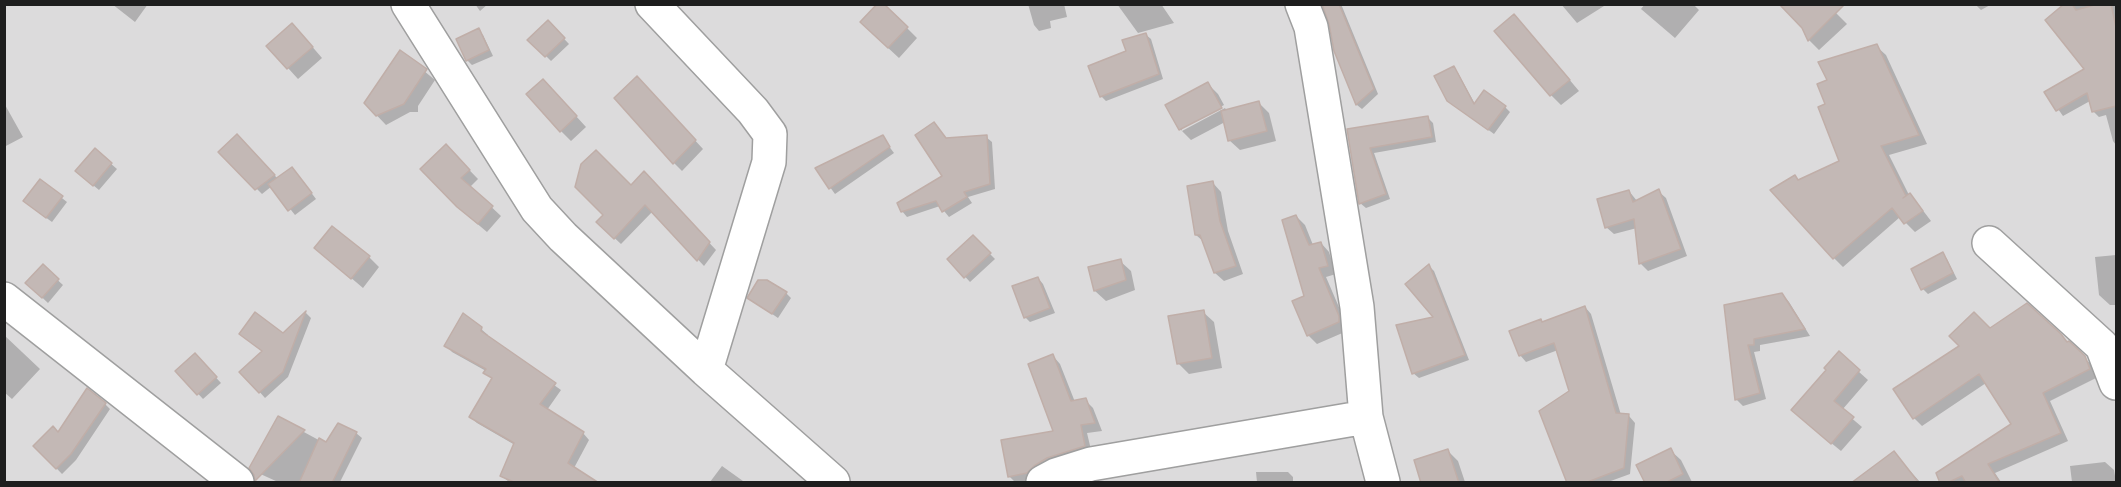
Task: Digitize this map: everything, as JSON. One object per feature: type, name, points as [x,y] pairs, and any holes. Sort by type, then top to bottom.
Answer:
[{"type":"street","points":[[408,4],[537,209],[563,237],[706,370],[833,483]]},
{"type":"street","points":[[652,4],[753,111],[770,134],[769,162],[706,370]]},
{"type":"street","points":[[1302,4],[1311,27],[1357,307],[1365,417],[1383,483]]},
{"type":"street","points":[[1989,243],[2102,346],[2116,383]]},
{"type":"street","points":[[4,299],[237,483]]},
{"type":"street","points":[[1043,483],[1056,475],[1091,464],[1365,417]]},
{"type":"shaded area","points":[[5,5],[2116,5],[2116,482],[5,482]]},
{"type":"building","points":[[877,4],[884,4],[908,27],[888,48],[860,22]]},
{"type":"building","points":[[1322,4],[1339,4],[1374,89],[1356,105],[1334,51],[1329,24]]},
{"type":"building","points":[[1779,4],[1845,4],[1808,41],[1802,28]]},
{"type":"building","points":[[2064,4],[2072,4],[2076,10],[2098,4],[2111,4],[2116,27],[2116,106],[2092,112],[2087,93],[2056,111],[2044,92],[2084,69],[2045,20]]},
{"type":"building","points":[[1514,14],[1570,80],[1550,96],[1494,31]]},
{"type":"building","points":[[548,20],[565,38],[545,57],[527,40]]},
{"type":"building","points":[[292,23],[313,47],[287,69],[266,46]]},
{"type":"building","points":[[479,28],[489,50],[466,61],[456,39]]},
{"type":"building","points":[[1146,33],[1159,74],[1100,97],[1088,66],[1126,51],[1122,40]]},
{"type":"building","points":[[1877,44],[1919,135],[1881,146],[1906,196],[1910,193],[1923,211],[1904,224],[1892,208],[1833,259],[1770,190],[1795,175],[1798,180],[1839,161],[1818,107],[1825,104],[1817,84],[1827,80],[1818,62]]},
{"type":"building","points":[[400,50],[427,69],[404,104],[376,116],[364,103]]},
{"type":"building","points":[[1454,66],[1474,104],[1484,90],[1506,106],[1488,130],[1447,101],[1434,76]]},
{"type":"building","points":[[637,76],[696,140],[673,164],[614,98]]},
{"type":"building","points":[[543,79],[577,116],[560,132],[526,94]]},
{"type":"building","points":[[1208,82],[1222,108],[1179,130],[1165,105]]},
{"type":"building","points":[[1259,101],[1267,131],[1228,141],[1221,111]]},
{"type":"building","points":[[1428,116],[1432,137],[1370,148],[1386,194],[1359,204],[1347,129]]},
{"type":"building","points":[[934,122],[946,138],[987,135],[990,184],[964,192],[967,197],[942,212],[936,201],[901,212],[897,203],[942,176],[915,135]]},
{"type":"building","points":[[237,134],[275,175],[255,190],[218,152]]},
{"type":"building","points":[[883,135],[890,147],[829,189],[815,168]]},
{"type":"building","points":[[446,144],[470,170],[461,178],[493,206],[478,224],[457,207],[420,169]]},
{"type":"building","points":[[95,148],[112,163],[93,186],[75,171]]},
{"type":"building","points":[[596,150],[631,185],[644,171],[710,242],[697,261],[645,205],[614,239],[596,222],[603,215],[575,187],[581,164]]},
{"type":"building","points":[[292,167],[312,193],[288,211],[268,184]]},
{"type":"building","points":[[40,179],[63,196],[46,218],[23,201]]},
{"type":"building","points":[[1213,181],[1220,221],[1236,266],[1214,273],[1200,235],[1195,235],[1187,186]]},
{"type":"building","points":[[1659,189],[1681,249],[1639,264],[1634,219],[1605,228],[1597,199],[1629,190],[1633,202]]},
{"type":"building","points":[[1296,215],[1309,245],[1321,242],[1328,266],[1319,268],[1339,316],[1339,322],[1307,336],[1292,301],[1304,296],[1282,220]]},
{"type":"building","points":[[332,226],[370,256],[351,279],[314,248]]},
{"type":"building","points":[[973,235],[991,253],[964,278],[947,259]]},
{"type":"building","points":[[1943,252],[1953,273],[1921,290],[1911,269]]},
{"type":"building","points":[[1121,259],[1126,280],[1094,291],[1088,267]]},
{"type":"building","points":[[43,264],[59,279],[42,298],[25,283]]},
{"type":"building","points":[[1429,264],[1465,355],[1412,374],[1396,325],[1433,317],[1405,284]]},
{"type":"building","points":[[1038,277],[1050,308],[1024,318],[1012,286]]},
{"type":"building","points":[[758,280],[767,280],[787,292],[772,314],[747,298]]},
{"type":"building","points":[[1782,293],[1805,329],[1754,339],[1754,345],[1748,345],[1760,393],[1735,400],[1724,305]]},
{"type":"building","points":[[2027,303],[2067,342],[2069,341],[2085,356],[2090,369],[2043,393],[2061,433],[1988,464],[2000,483],[1966,483],[1962,476],[1947,483],[1940,483],[1936,473],[2011,424],[1979,374],[1913,419],[1893,389],[1959,346],[1949,336],[1974,312],[1990,328]]},
{"type":"building","points":[[1585,306],[1616,413],[1629,414],[1624,468],[1585,483],[1567,483],[1539,411],[1569,391],[1554,343],[1519,356],[1509,331]]},
{"type":"building","points":[[1204,310],[1212,358],[1177,364],[1168,316]]},
{"type":"building","points":[[306,311],[283,372],[259,393],[239,372],[262,351],[239,334],[255,312],[283,333]]},
{"type":"building","points":[[463,313],[482,327],[481,331],[556,383],[540,404],[584,432],[568,463],[599,483],[516,483],[500,476],[514,443],[469,417],[492,378],[483,373],[486,369],[444,346]]},
{"type":"building","points":[[1839,351],[1860,370],[1834,401],[1854,417],[1831,444],[1791,410],[1826,370],[1824,368]]},
{"type":"building","points":[[195,353],[217,377],[197,395],[175,371]]},
{"type":"building","points":[[1053,354],[1071,401],[1086,398],[1095,423],[1081,425],[1085,446],[1047,458],[1027,473],[1008,477],[1001,440],[1053,431],[1028,364]]},
{"type":"building","points":[[87,388],[106,403],[71,454],[56,469],[33,446],[53,426],[58,432]]},
{"type":"building","points":[[278,416],[305,430],[255,481],[249,468]]},
{"type":"building","points":[[338,423],[357,432],[332,483],[299,483],[319,438],[326,442]]},
{"type":"building","points":[[1671,448],[1683,474],[1665,483],[1645,483],[1636,465]]},
{"type":"building","points":[[1448,449],[1459,483],[1421,483],[1414,460]]},
{"type":"building","points":[[1894,451],[1919,483],[1851,483]]}]
